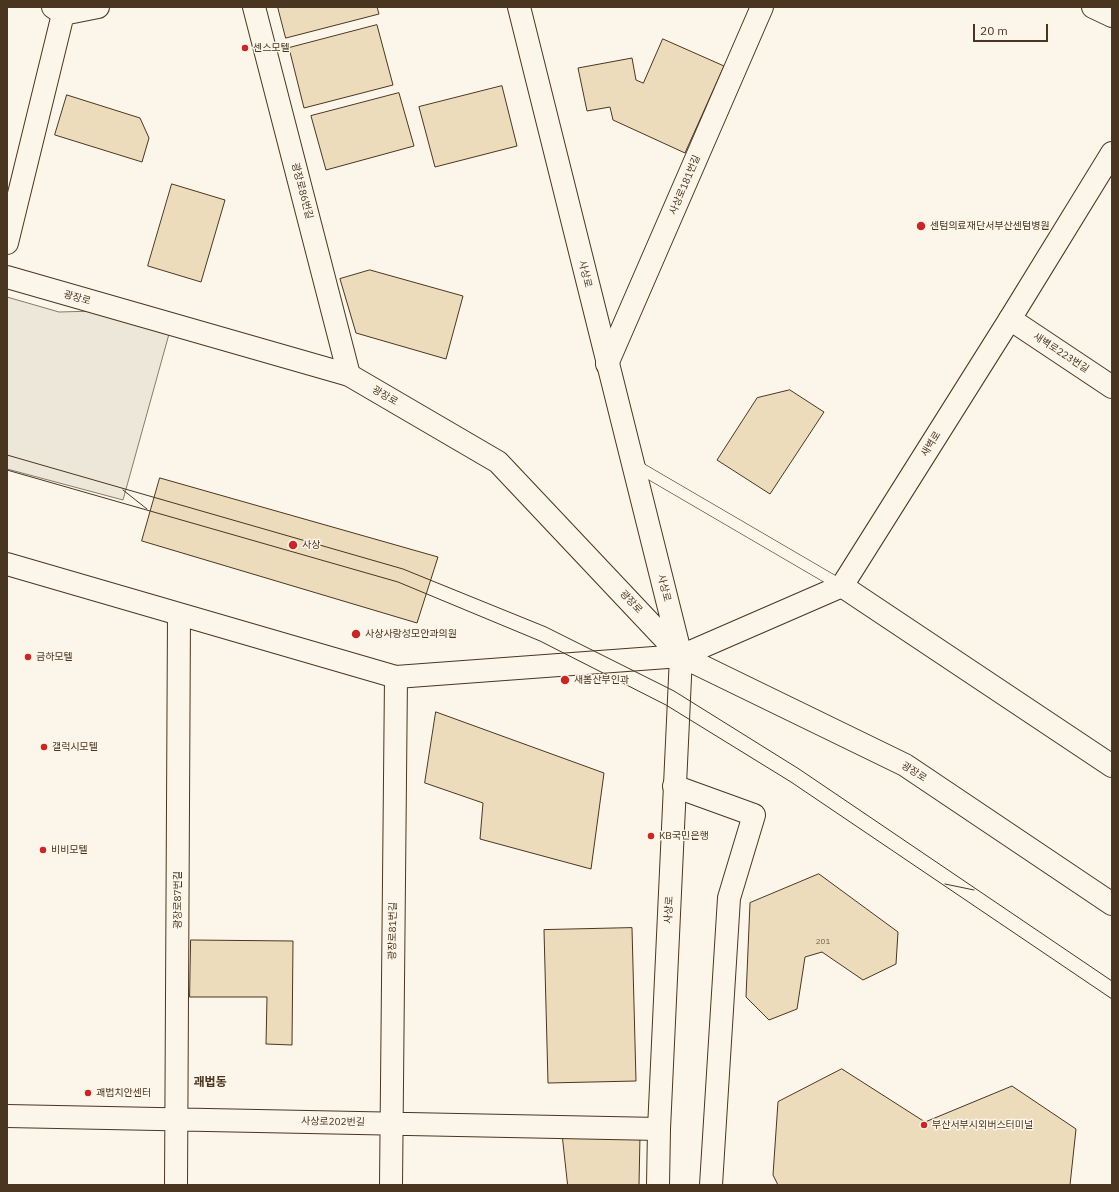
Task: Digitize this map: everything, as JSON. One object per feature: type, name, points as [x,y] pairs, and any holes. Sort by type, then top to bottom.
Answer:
[{"type":"main road","points":[[7,243],[58,10],[98,7]]},
{"type":"main road","name":"광장로86번길","points":[[254,7],[349,375]]},
{"type":"main road","name":"사상로","points":[[519,7],[681,656],[659,1129],[658,1185]]},
{"type":"main road","name":"사상로181번길","points":[[607,364],[762,7]]},
{"type":"main road","points":[[1093,7],[1112,16]]},
{"type":"main road","name":"새벽로","points":[[842,586],[1010,319],[1112,153]]},
{"type":"main road","name":"광장로","points":[[7,277],[349,375],[498,462],[681,656],[905,765],[1112,904]]},
{"type":"main road","name":"새벽로223번길","points":[[1010,319],[1112,386]]},
{"type":"main road","points":[[7,564],[396,677],[681,656],[842,586],[1112,766]]},
{"type":"main road","name":"광장로87번길","points":[[176,1185],[179,615]]},
{"type":"main road","name":"광장로81번길","points":[[391,1185],[396,677]]},
{"type":"main road","points":[[674,786],[754,815],[729,898],[712,1185]]},
{"type":"main road","name":"사상로202번길","points":[[7,1116],[659,1129]]},
{"type":"lane","points":[[633,464],[842,586]]},
{"type":"shaded area","points":[[7,297],[59,312],[96,311],[169,334],[123,500],[7,469]]},
{"type":"building","points":[[278,7],[377,7],[379,14],[286,38]]},
{"type":"building","points":[[377,25],[393,85],[304,108],[289,48]]},
{"type":"building","points":[[663,39],[724,66],[685,153],[613,120],[610,107],[587,111],[578,68],[632,58],[636,80],[643,83]]},
{"type":"building","points":[[502,86],[517,146],[435,167],[419,107]]},
{"type":"building","points":[[399,93],[414,146],[326,170],[311,116]]},
{"type":"building","points":[[67,95],[140,118],[149,138],[142,162],[55,135]]},
{"type":"building","points":[[172,184],[225,200],[201,282],[148,266]]},
{"type":"building","points":[[370,270],[463,296],[446,359],[356,333],[340,279]]},
{"type":"building","points":[[790,390],[824,412],[770,494],[717,460],[757,398]]},
{"type":"building","points":[[160,478],[438,557],[417,623],[142,541]]},
{"type":"building","points":[[436,712],[604,773],[591,869],[480,839],[483,803],[425,783]]},
{"type":"building","points":[[819,874],[898,932],[896,964],[863,980],[822,952],[805,957],[797,1009],[769,1020],[746,997],[750,903]]},
{"type":"building","points":[[632,928],[636,1081],[548,1083],[544,930]]},
{"type":"building","points":[[191,940],[293,941],[292,1045],[266,1044],[267,997],[190,997]]},
{"type":"building","name":"부산서부시외버스터미널","points":[[842,1069],[925,1122],[1012,1086],[1076,1129],[1070,1185],[778,1185],[773,1175],[778,1102]]},
{"type":"building","points":[[562,1130],[640,1136],[639,1185],[568,1185]]},
{"type":"tram line","points":[[7,455],[403,569],[546,627],[674,691],[799,769],[1112,981]]},
{"type":"tram line","points":[[7,470],[398,582],[540,641],[666,705],[791,782],[1112,999]]},
{"type":"tram line","points":[[123,490],[147,509]]},
{"type":"tram line","points":[[945,884],[974,890]]},
{"type":"place","name":"센스모텔","points":[[245,48]]},
{"type":"place","name":"센텀의료재단서부산센텀병원","points":[[921,226]]},
{"type":"place","name":"사상","points":[[293,545]]},
{"type":"place","name":"사상사랑성모안과의원","points":[[356,634]]},
{"type":"place","name":"금하모텔","points":[[28,657]]},
{"type":"place","name":"새봄산부인과","points":[[565,680]]},
{"type":"place","name":"갤럭시모텔","points":[[44,747]]},
{"type":"place","name":"KB국민은행","points":[[651,836]]},
{"type":"place","name":"비비모텔","points":[[43,850]]},
{"type":"place","name":"괘법치안센터","points":[[88,1093]]},
{"type":"place","name":"부산서부시외버스터미널","points":[[924,1125]]},
{"type":"district","name":"괘법동","points":[[210,1083]]}]
